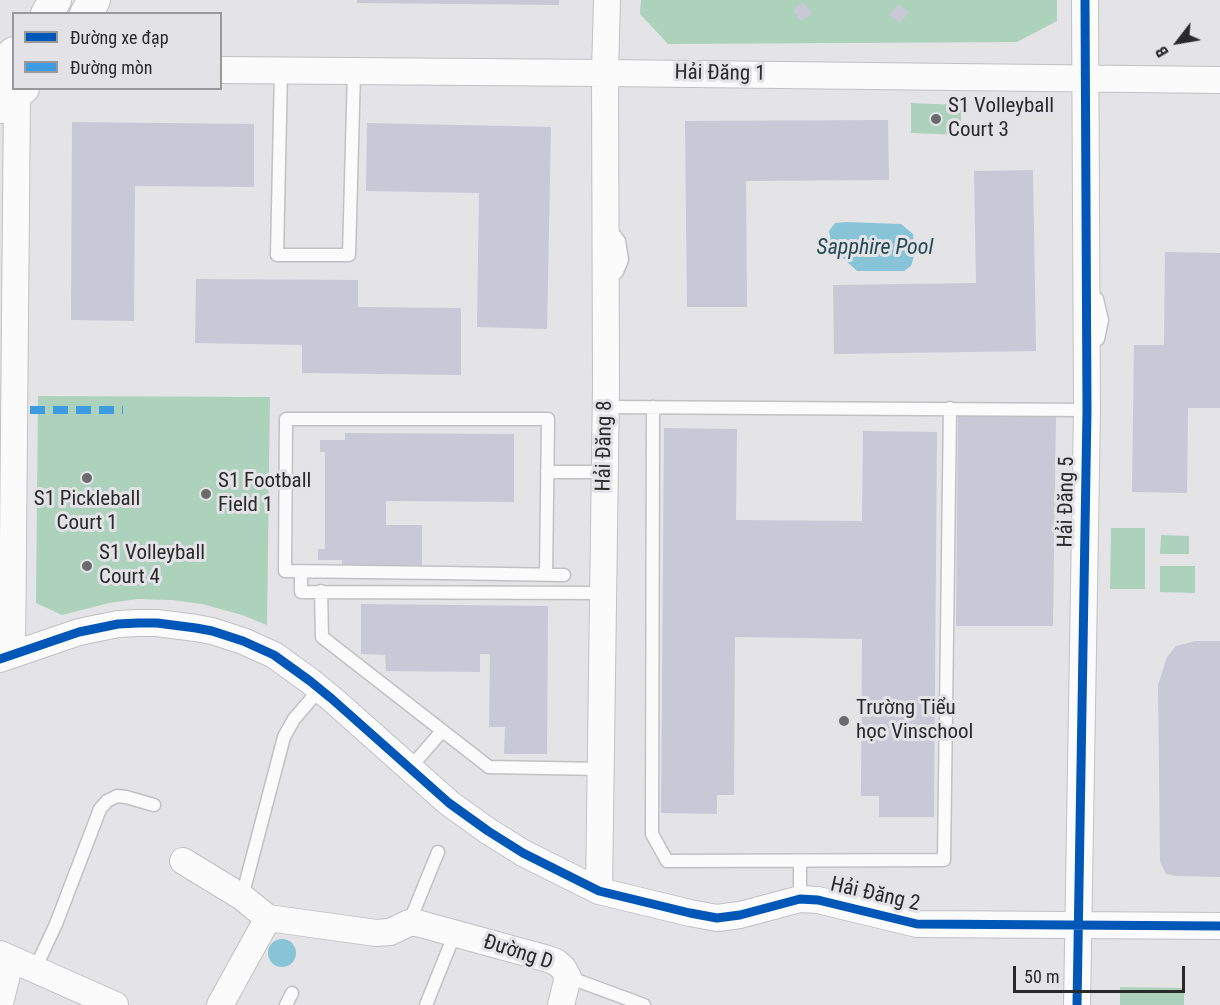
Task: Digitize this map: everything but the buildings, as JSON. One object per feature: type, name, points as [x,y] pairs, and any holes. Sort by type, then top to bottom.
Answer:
[{"type":"street","name":"Hải Đăng 8","points":[[599,891],[605,472],[606,0]]},
{"type":"street","name":"Hải Đăng 5","points":[[1077,1005],[1087,410],[1085,0]]},
{"type":"street","points":[[6,657],[8,85],[12,64]]},
{"type":"street","name":"Hải Đăng 1","points":[[222,70],[1220,80]]},
{"type":"street","name":"Hải Đăng 2","points":[[6,657],[79,632],[138,622],[212,631],[243,641],[274,655],[320,689],[449,803],[488,831],[529,856],[599,891],[690,913],[717,918],[740,915],[800,899],[837,904],[917,924],[1220,926]]},
{"type":"street","points":[[183,861],[242,897],[268,918],[220,1005]]},
{"type":"street","name":"Đường D","points":[[268,918],[376,933],[390,932],[409,923],[426,925],[556,962],[568,977]]},
{"type":"street","points":[[0,1003],[5,956],[115,1005]]},
{"type":"street","points":[[561,1005],[568,977]]},
{"type":"lane","points":[[280,70],[277,255],[349,255],[354,71]]},
{"type":"lane","points":[[605,406],[1087,410]]},
{"type":"lane","points":[[653,407],[652,834],[668,861],[944,860],[950,408]]},
{"type":"lane","points":[[546,574],[548,419],[286,419],[285,571],[564,575]]},
{"type":"lane","points":[[547,472],[605,472]]},
{"type":"lane","points":[[301,571],[302,592],[603,593]]},
{"type":"lane","points":[[444,573],[444,592]]},
{"type":"lane","points":[[321,591],[322,637],[489,767],[601,769]]},
{"type":"lane","points":[[242,897],[284,737],[294,719],[320,689]]},
{"type":"lane","points":[[410,768],[442,730]]},
{"type":"lane","points":[[35,969],[56,924],[100,809],[107,801],[117,796],[154,805]]},
{"type":"lane","points":[[409,923],[438,852]]},
{"type":"lane","points":[[800,861],[800,899]]},
{"type":"lane","name":"Đường D","points":[[426,1005],[455,933]]},
{"type":"lane","name":"Đường D","points":[[568,977],[644,1005]]},
{"type":"lane","points":[[286,1005],[292,993]]},
{"type":"green space","points":[[641,0],[1057,0],[1057,21],[1017,42],[668,44],[640,14]]},
{"type":"green space","name":"S1 Volleyball Court 3","points":[[911,103],[961,105],[961,135],[911,133]]},
{"type":"green space","points":[[38,396],[270,397],[267,625],[242,615],[202,604],[172,600],[138,599],[109,603],[62,615],[36,603]]},
{"type":"green space","points":[[1111,528],[1145,528],[1145,589],[1110,589]]},
{"type":"green space","points":[[1161,535],[1189,536],[1189,554],[1160,554]]},
{"type":"green space","points":[[1160,566],[1195,566],[1195,593],[1160,592]]},
{"type":"green space","points":[[1120,987],[1184,988],[1184,1005],[1120,1005]]},
{"type":"water","name":"Sapphire Pool","points":[[835,223],[901,224],[913,234],[915,253],[911,266],[904,271],[857,271],[831,242],[829,231]]},
{"type":"water","points":[[282,939],[292,943],[296,953],[292,963],[282,967],[272,963],[268,953],[272,943]]},
{"type":"marked path","points":[[30,410],[123,410]]},
{"type":"cycle path","points":[[1077,1005],[1087,410],[1085,0]]},
{"type":"cycle path","points":[[0,659],[79,632],[118,624],[157,623],[196,628],[243,641],[274,655],[310,681],[449,803],[523,853],[599,891],[690,913],[717,918],[740,915],[800,899],[818,900],[917,924],[1220,926]]},
{"type":"place","name":"S1 Volleyball Court 3","points":[[936,119]]},
{"type":"place","name":"S1 Pickleball Court 1","points":[[87,478]]},
{"type":"place","name":"S1 Football Field 1","points":[[206,494]]},
{"type":"place","name":"S1 Volleyball Court 4","points":[[87,566]]},
{"type":"place","name":"Trường Tiểu học Vinschool","points":[[844,721]]}]
